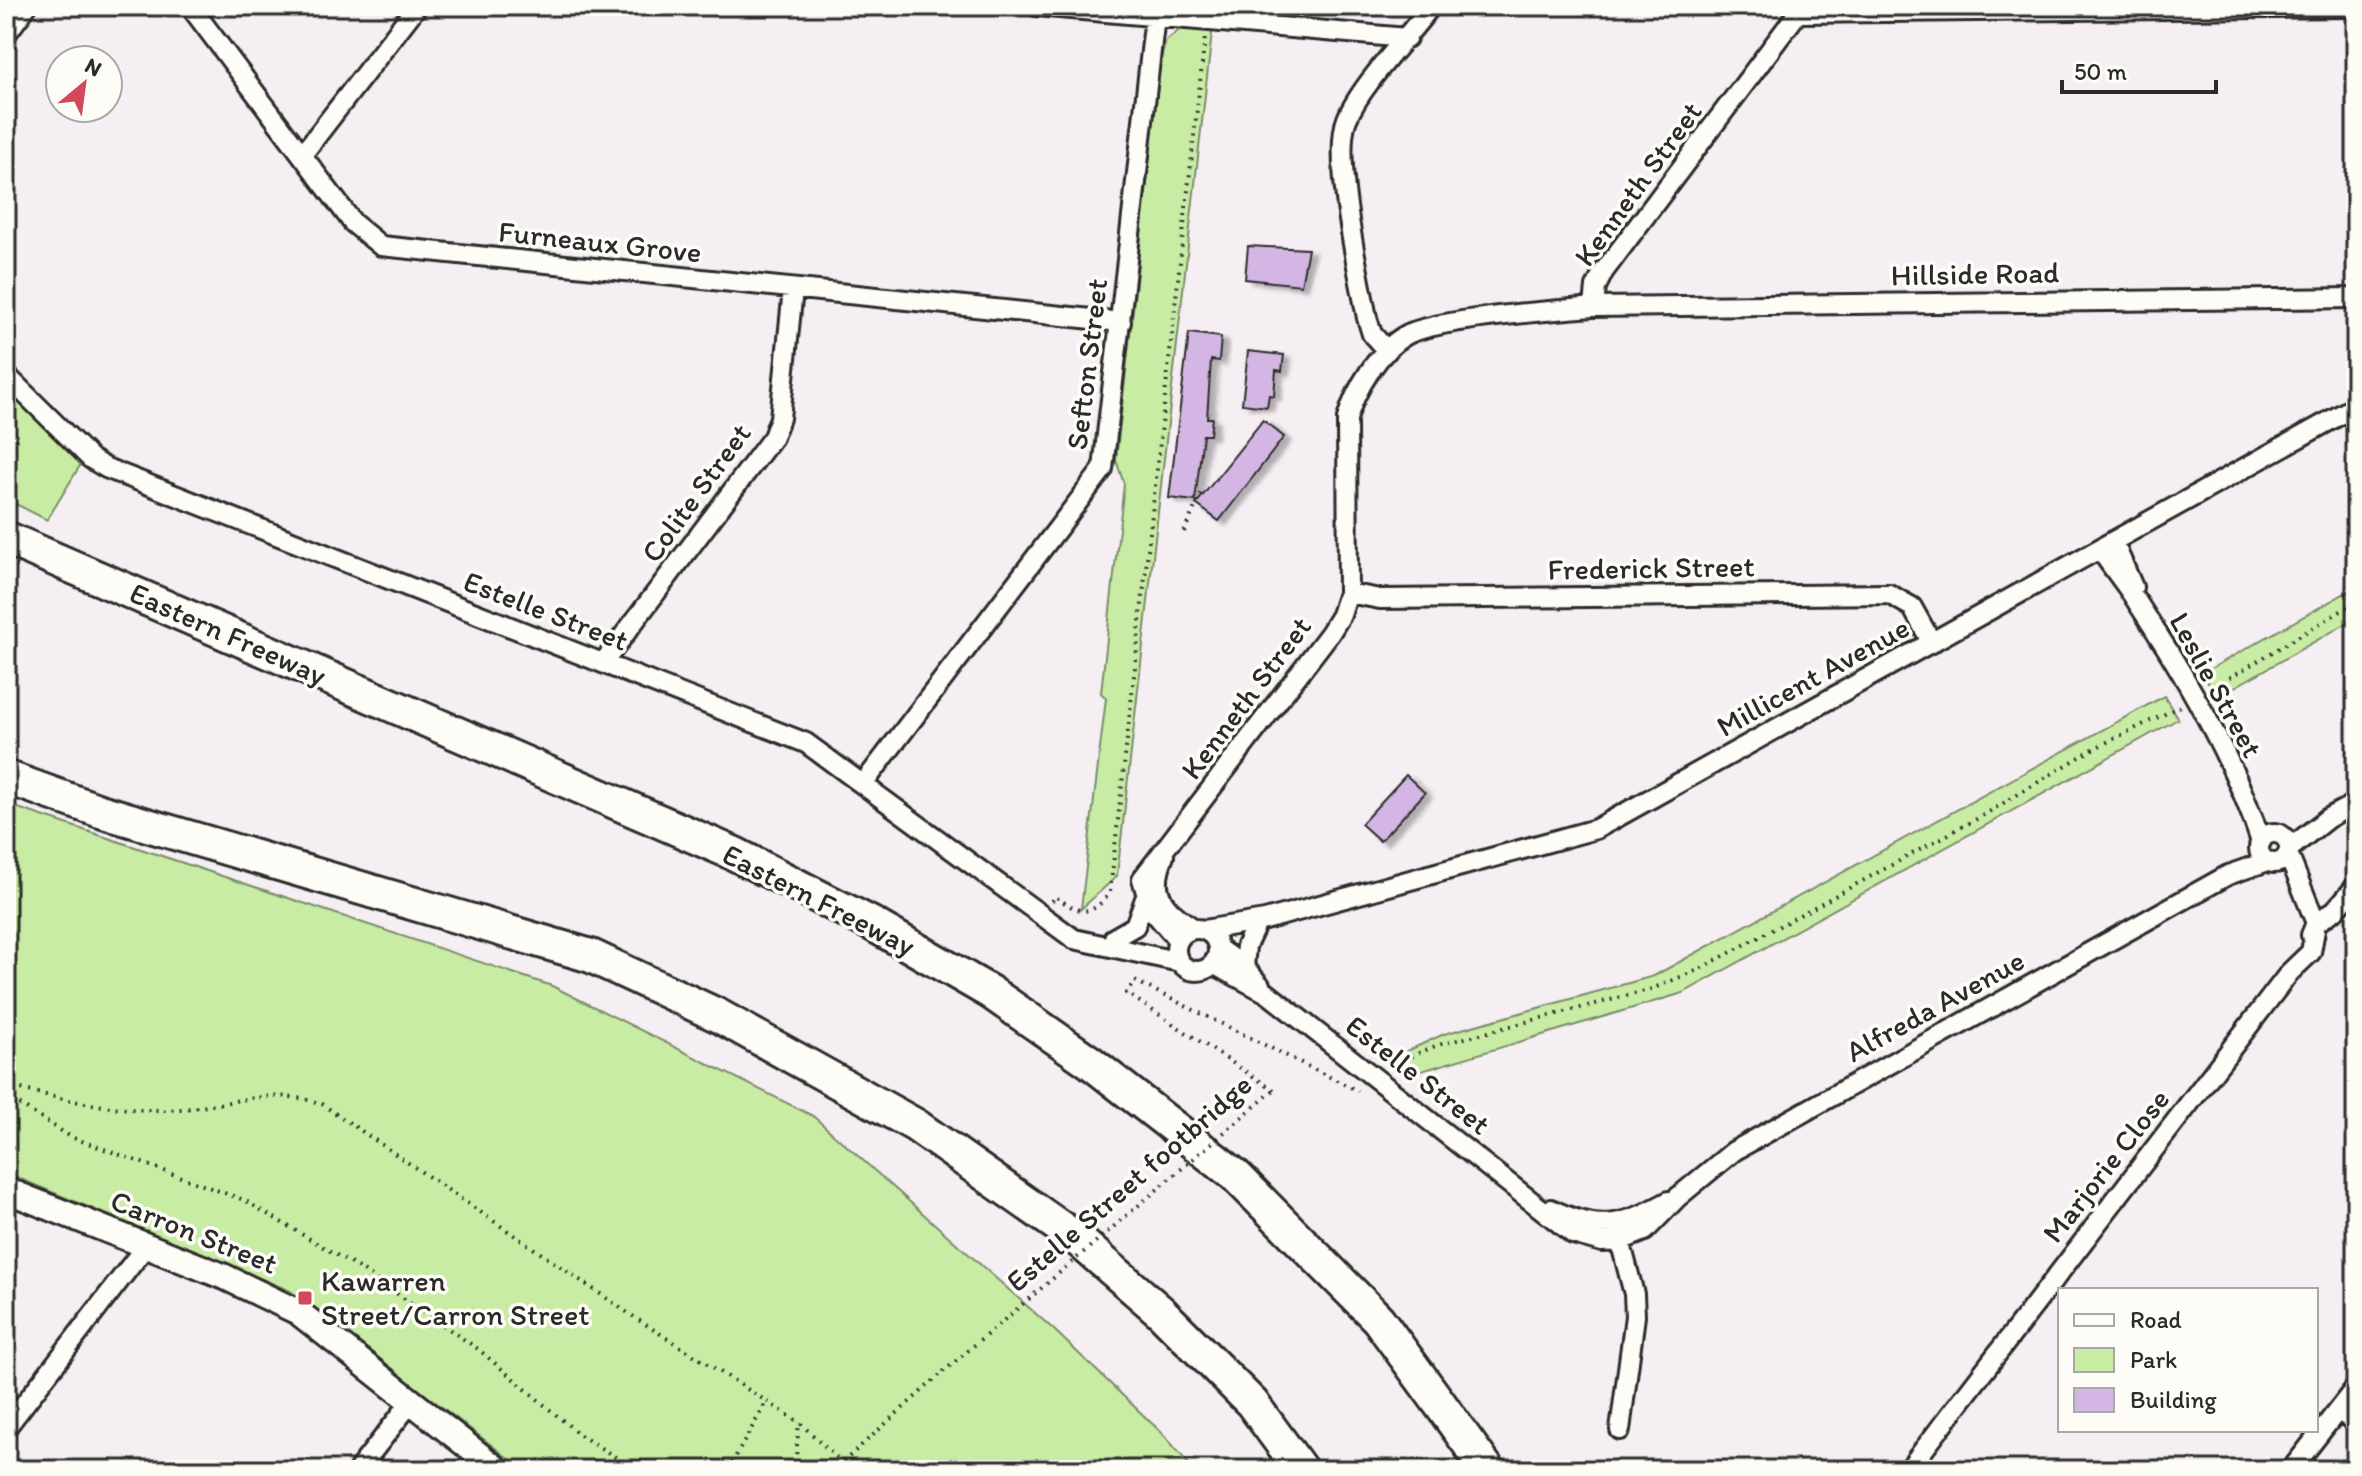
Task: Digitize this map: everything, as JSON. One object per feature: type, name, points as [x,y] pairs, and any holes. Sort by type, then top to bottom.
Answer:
[{"type":"highway","name":"Eastern Freeway","points":[[6,538],[735,854],[874,925],[990,992],[1090,1062],[1235,1175],[1378,1319],[1488,1470]]},
{"type":"highway","points":[[6,777],[100,811],[591,956],[719,1016],[915,1125],[1077,1239],[1161,1312],[1252,1403],[1301,1470]]},
{"type":"street","points":[[6,34],[27,6]]},
{"type":"street","name":"Furneaux Grove","points":[[190,6],[362,232],[391,250],[1121,322]]},
{"type":"street","points":[[302,155],[417,6]]},
{"type":"street","points":[[1036,6],[1407,38]]},
{"type":"street","points":[[1387,351],[1372,334],[1367,318],[1342,145],[1352,108],[1431,6]]},
{"type":"street","points":[[1801,9],[2356,7]]},
{"type":"street","name":"Kenneth Street","points":[[1145,899],[1142,879],[1152,862],[1166,850],[1336,625],[1348,593],[1347,419],[1356,394],[1387,351],[1408,334],[1432,327],[1594,307],[1596,287],[1604,271],[1801,9]]},
{"type":"street","name":"Sefton Street","points":[[864,783],[1099,477],[1105,461],[1155,16]]},
{"type":"street","name":"Colite Street","points":[[603,663],[773,437],[780,418],[793,289]]},
{"type":"street","name":"Hillside Road","points":[[1594,307],[2356,298]]},
{"type":"street","name":"Estelle Street","points":[[6,375],[91,459],[106,468],[806,743],[1048,920],[1087,944],[1178,948]]},
{"type":"street","name":"Millicent Avenue","points":[[1200,929],[1260,922],[1596,829],[2356,406]]},
{"type":"street","name":"Leslie Street","points":[[2107,545],[2274,848],[2306,899],[2316,926]]},
{"type":"street","name":"Frederick Street","points":[[1348,593],[1380,599],[1889,594],[1912,607],[1932,643]]},
{"type":"street","name":"Alfreda Avenue","points":[[1618,1233],[1678,1197],[1734,1151],[2356,803]]},
{"type":"street","name":"Kenneth Street","points":[[1166,850],[1156,877],[1157,896],[1169,912],[1200,929]]},
{"type":"street","name":"Marjorie Close","points":[[1908,1470],[2290,972],[2316,926],[2356,886]]},
{"type":"street","points":[[1114,938],[1135,926],[1145,899]]},
{"type":"street","points":[[1145,899],[1178,948],[1196,971],[1217,953],[1200,929],[1178,948]]},
{"type":"street","name":"Estelle Street","points":[[1048,920],[1114,938],[1178,948]]},
{"type":"street","points":[[1244,967],[1246,946],[1260,922]]},
{"type":"street","name":"Millicent Avenue","points":[[1217,953],[1260,922]]},
{"type":"street","name":"Estelle Street","points":[[1217,953],[1244,967],[1267,993]]},
{"type":"street","name":"Estelle Street","points":[[1217,953],[1535,1200],[1585,1223],[1618,1233]]},
{"type":"street","name":"Carron Street","points":[[6,1190],[238,1283],[298,1312],[498,1470]]},
{"type":"street","points":[[1618,1233],[1634,1294],[1635,1316],[1620,1430]]},
{"type":"street","points":[[6,1428],[145,1247]]},
{"type":"street","points":[[2291,1470],[2356,1387]]},
{"type":"street","points":[[358,1470],[411,1402]]},
{"type":"street","points":[[2338,1410],[2356,1423]]},
{"type":"path","points":[[1048,920],[1055,896],[1075,911],[1087,913],[1096,909],[1110,892],[1209,19]]},
{"type":"path","points":[[1184,532],[1202,491]]},
{"type":"path","points":[[1380,1081],[1397,1062],[1438,1045],[1649,990],[1700,969],[1982,816],[2093,749],[2194,699],[2356,602]]},
{"type":"path","name":"Estelle Street footbridge","points":[[843,1462],[943,1372],[1274,1090],[1126,993],[1135,981],[1364,1094],[1369,1094],[1380,1081]]},
{"type":"path","points":[[6,1085],[73,1102],[145,1109],[183,1109],[269,1094],[299,1096],[322,1104],[637,1319],[799,1422],[850,1470]]},
{"type":"path","points":[[6,1096],[71,1137],[257,1208],[362,1270],[478,1349],[580,1435],[636,1470]]},
{"type":"path","points":[[728,1470],[767,1401]]},
{"type":"path","points":[[795,1470],[799,1422]]},
{"type":"green space","points":[[1181,6],[1215,6],[1117,876],[1081,909],[1106,698],[1101,693],[1124,484],[1116,460],[1161,58],[1166,41],[1178,31]]},
{"type":"green space","points":[[6,390],[81,464],[47,520],[6,499]]},
{"type":"green space","points":[[2356,587],[2356,618],[2217,697],[2203,673]]},
{"type":"green space","points":[[2164,696],[2178,719],[1683,993],[1415,1073],[1394,1057],[1444,1034],[1654,976]]},
{"type":"green space","points":[[6,804],[552,986],[813,1116],[1053,1329],[1163,1434],[1194,1470],[524,1470],[289,1290],[6,1173]]},
{"type":"building","points":[[1248,246],[1308,249],[1301,285],[1245,279]]},
{"type":"building","points":[[1189,333],[1221,337],[1219,361],[1211,360],[1207,418],[1212,418],[1210,435],[1203,435],[1195,501],[1169,498]]},
{"type":"building","points":[[1248,351],[1284,355],[1282,371],[1276,370],[1274,396],[1269,395],[1267,407],[1242,404]]},
{"type":"building","points":[[1263,420],[1284,437],[1219,521],[1196,504]]},
{"type":"building","points":[[1406,775],[1425,793],[1380,841],[1361,824]]},
{"type":"place","name":"Kawarren Street/Carron Street","points":[[305,1298]]}]
